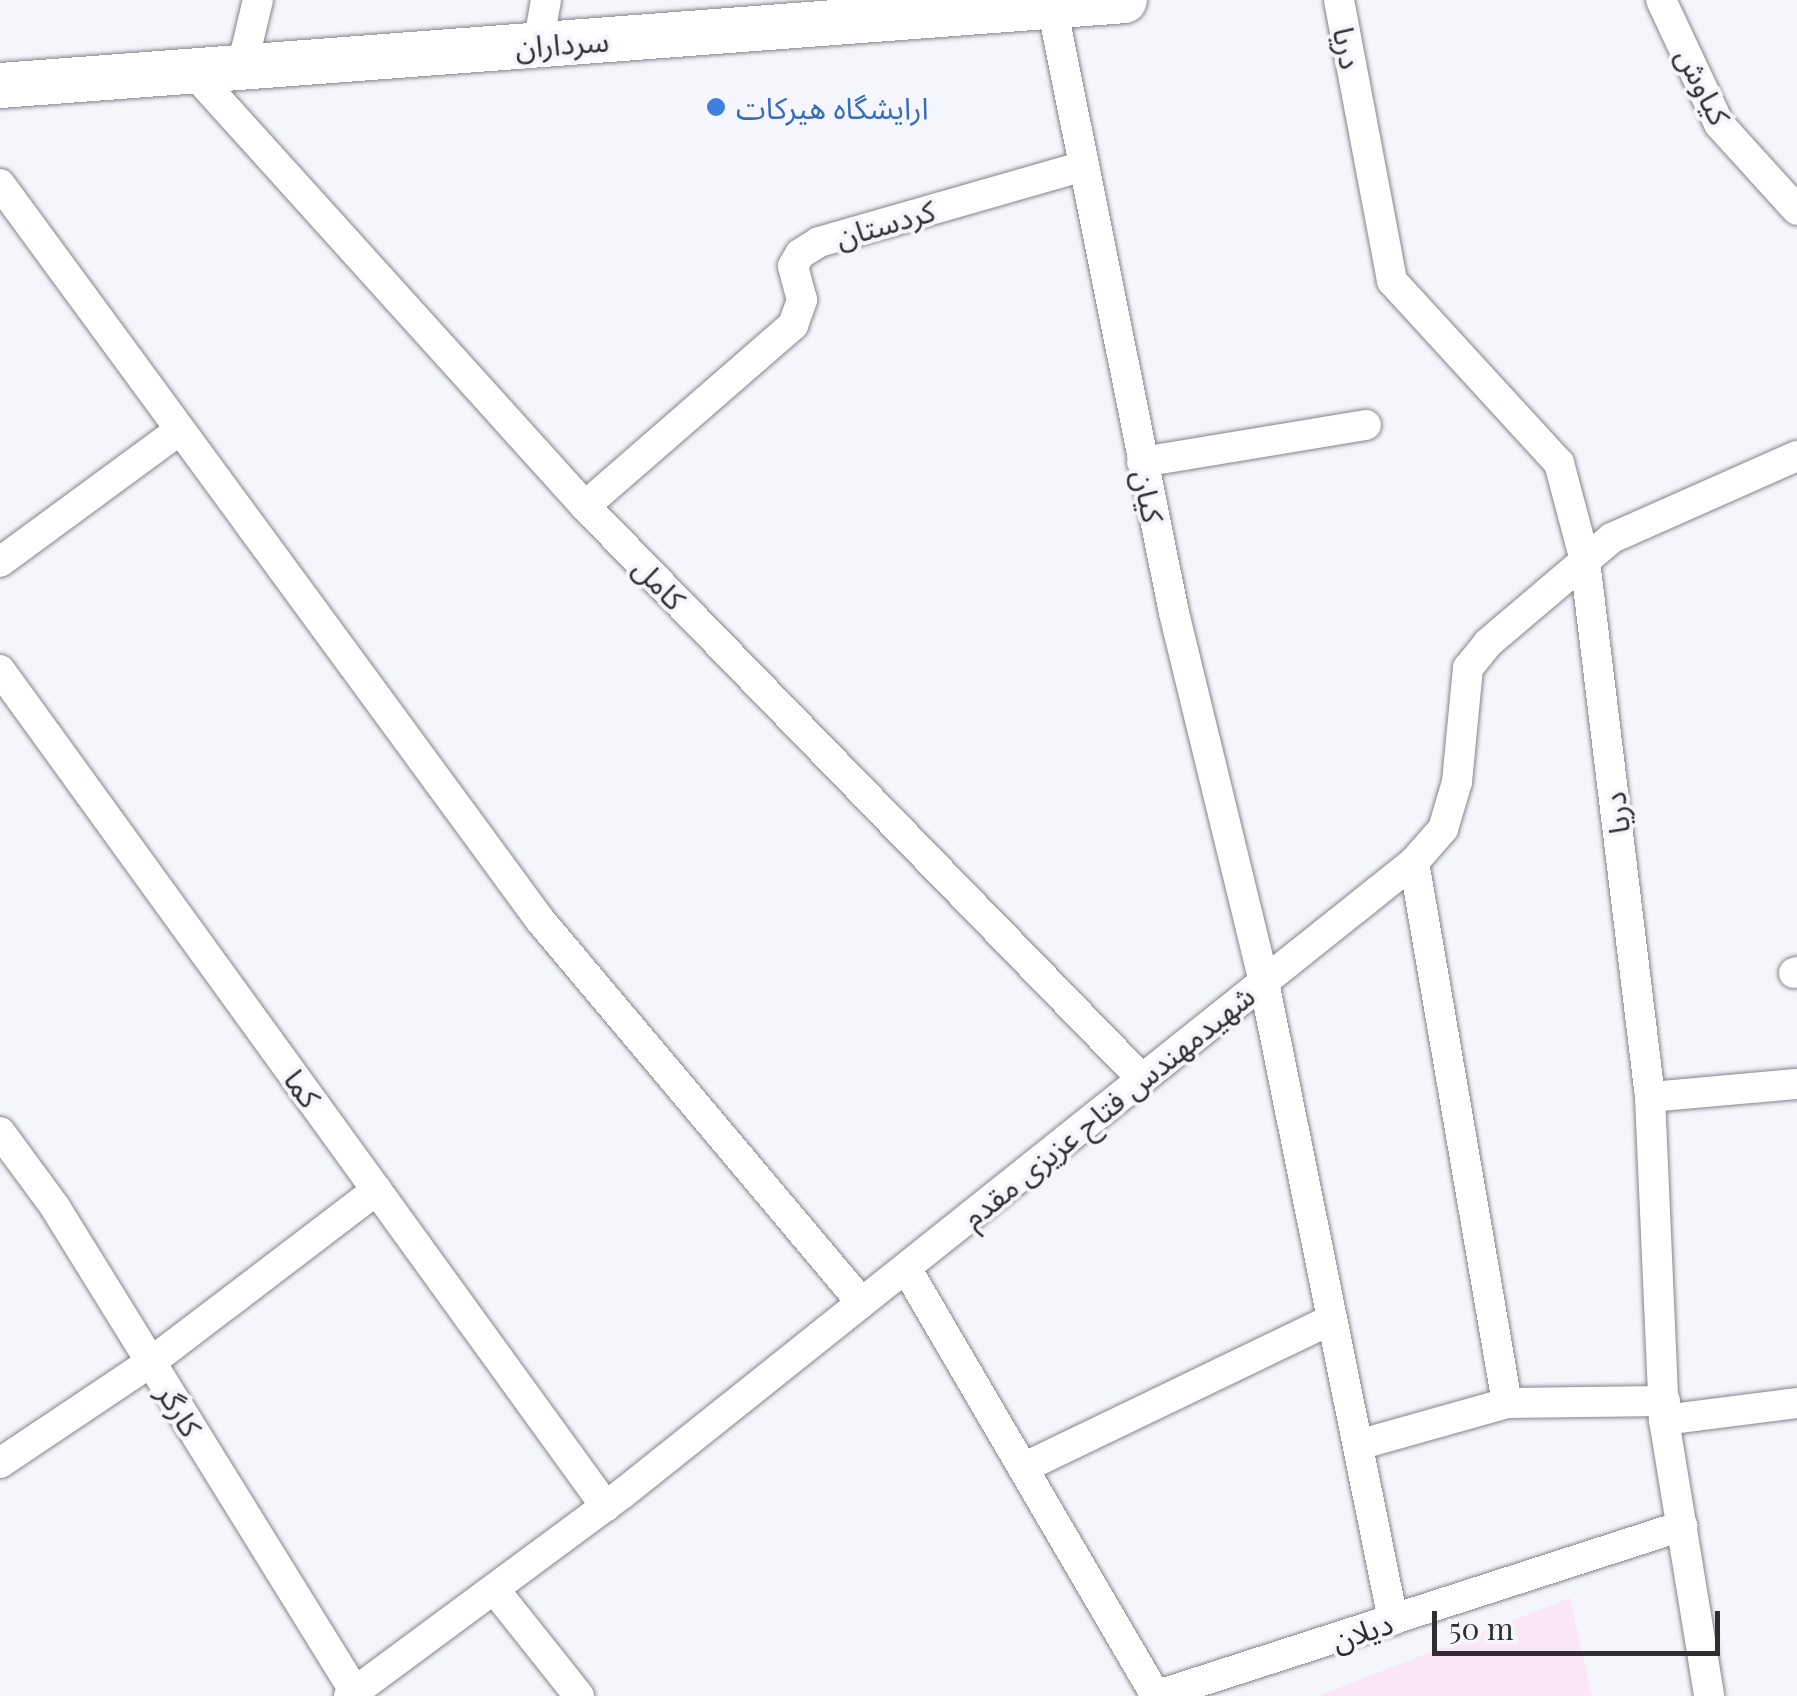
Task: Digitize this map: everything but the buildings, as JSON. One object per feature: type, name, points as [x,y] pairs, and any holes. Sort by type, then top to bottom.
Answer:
[{"type":"street","points":[[242,66],[258,0]]},
{"type":"street","points":[[538,45],[546,0]]},
{"type":"street","name":"سرداران","points":[[0,84],[1124,0]]},
{"type":"street","name":"دریا","points":[[1339,0],[1392,281],[1560,464],[1585,561],[1650,1097],[1665,1410],[1709,1696]]},
{"type":"street","name":"کیاوش","points":[[1662,0],[1718,124],[1797,210]]},
{"type":"street","name":"کیان","points":[[1052,6],[1080,167],[1142,462],[1264,982],[1393,1620]]},
{"type":"street","name":"کامل","points":[[194,72],[585,506],[1142,1078]]},
{"type":"street","name":"کردستان","points":[[585,506],[794,326],[802,300],[793,266],[800,254],[819,242],[1080,167]]},
{"type":"street","points":[[0,184],[540,920],[862,1302]]},
{"type":"street","points":[[1142,462],[1366,425]]},
{"type":"street","points":[[0,562],[180,430]]},
{"type":"street","name":"شهیدمهندس فتاح عزیزی مقدم","points":[[352,1694],[606,1507],[1414,862],[1442,829],[1457,782],[1468,668],[1585,561],[1612,538],[1786,469]]},
{"type":"street","name":"کما","points":[[0,670],[606,1507]]},
{"type":"street","points":[[1414,862],[1507,1404]]},
{"type":"street","points":[[1650,1097],[1797,1084]]},
{"type":"street","name":"کارگر","points":[[0,1132],[151,1362],[352,1694]]},
{"type":"street","points":[[0,1462],[151,1362],[377,1190]]},
{"type":"street","points":[[906,1268],[1155,1696]]},
{"type":"street","points":[[1023,1468],[1332,1319]]},
{"type":"street","points":[[1358,1445],[1507,1404],[1665,1410],[1797,1403]]},
{"type":"street","name":"دیلان","points":[[1155,1696],[1682,1526]]},
{"type":"street","points":[[494,1589],[580,1696]]},
{"type":"shaded area","points":[[1570,1598],[1592,1696],[1318,1696]]},
{"type":"place","name":"ارایشگاە هیرکات","points":[[716,107]]}]
